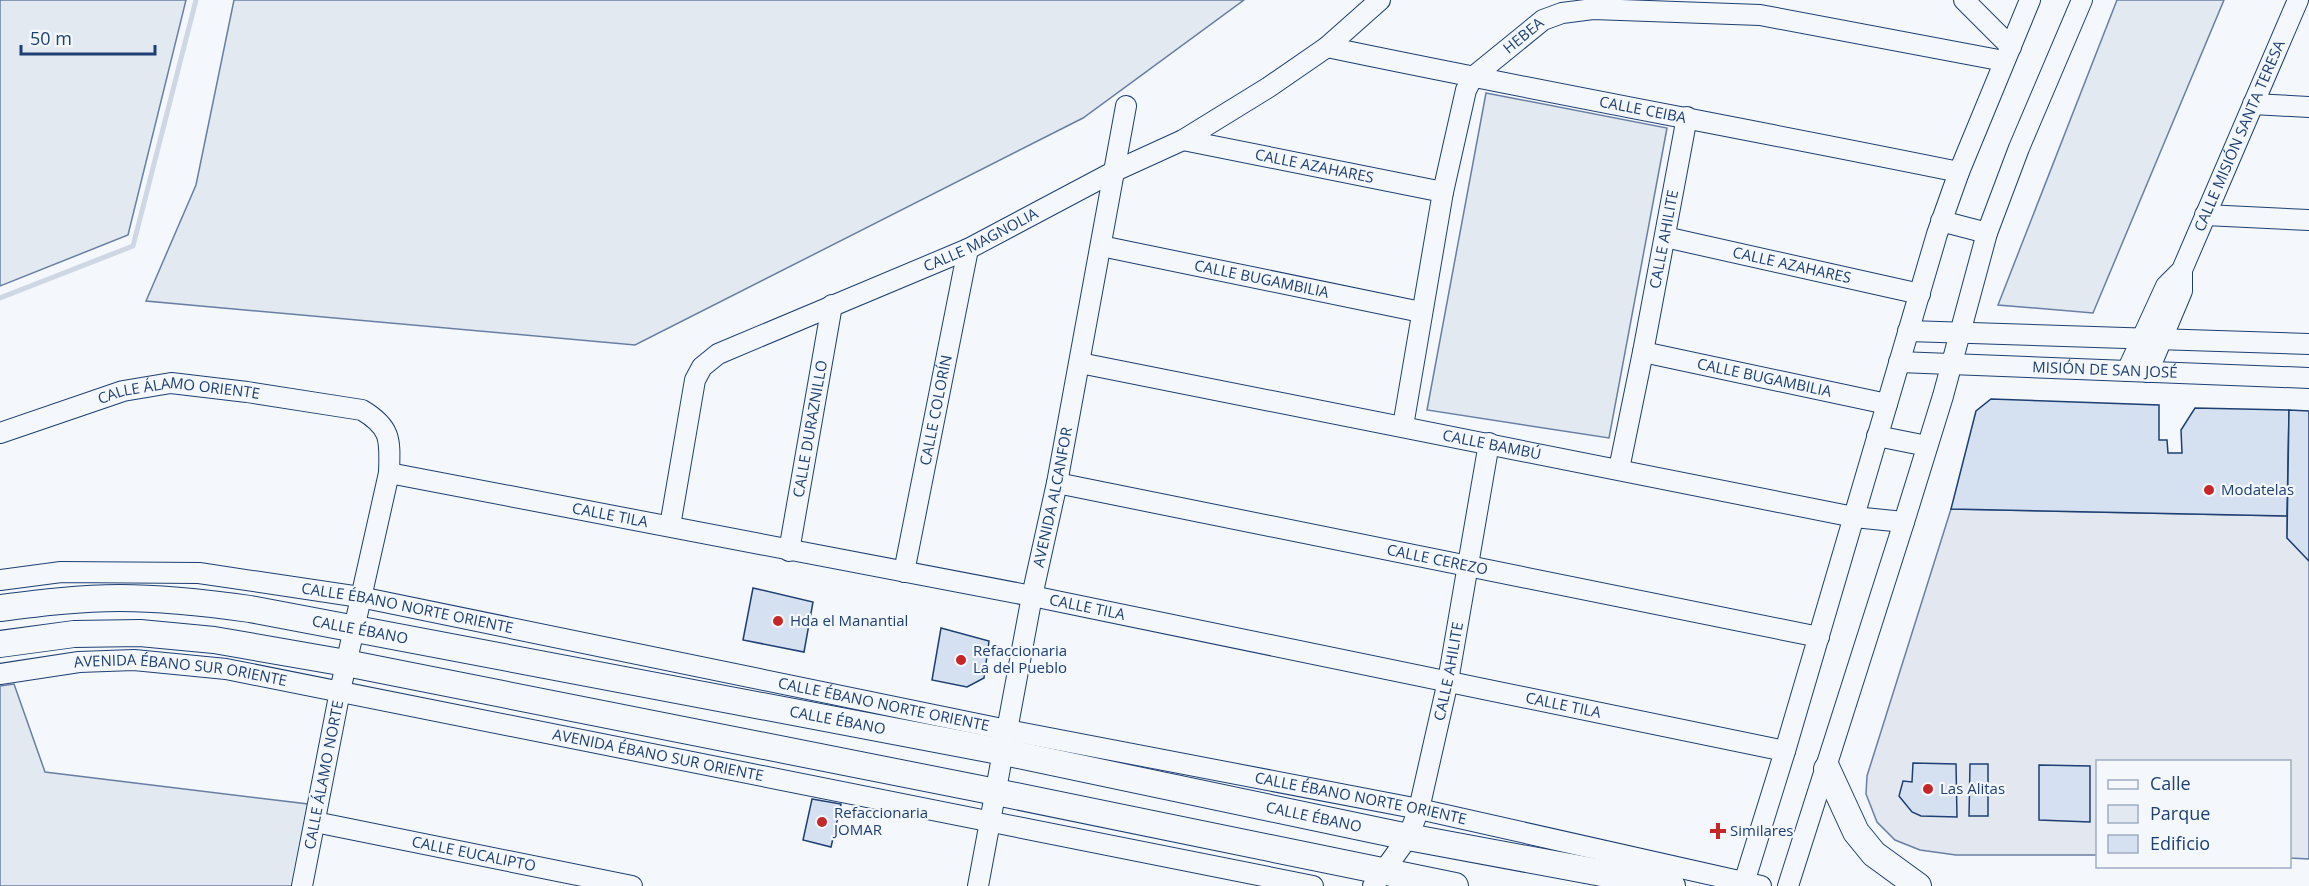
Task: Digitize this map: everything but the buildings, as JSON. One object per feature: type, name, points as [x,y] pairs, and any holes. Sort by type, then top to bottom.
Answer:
[{"type":"main road","name":"CALLE ÉBANO","points":[[0,608],[62,600],[121,598],[183,600],[250,609],[1005,741],[1408,837],[1672,886]]},
{"type":"main road","points":[[0,644],[74,634],[141,633],[214,640],[346,663],[996,792],[1378,879],[1455,886]]},
{"type":"main road","points":[[1827,769],[1856,832],[1874,854],[1918,886]]},
{"type":"street","name":"CALLE MAGNOLIA","points":[[670,526],[695,380],[702,367],[730,347],[968,249],[1115,171],[1183,140],[1269,87],[1327,47],[1380,0]]},
{"type":"street","points":[[1964,0],[2008,54]]},
{"type":"street","points":[[1749,885],[1785,751],[1941,221],[2030,0]]},
{"type":"street","points":[[1788,886],[1904,522],[1960,334],[1987,233],[2019,148],[2082,0]]},
{"type":"street","name":"CALLE MISIÓN SANTA TERESA","points":[[2127,371],[2152,339],[2182,291],[2182,270],[2298,0]]},
{"type":"street","name":"HEBEA","points":[[1403,426],[1443,192],[1466,90],[1473,78],[1543,20],[1562,13],[1593,9],[1760,15],[2008,54]]},
{"type":"street","name":"CALLE CEIBA","points":[[1327,47],[1473,78],[1687,117],[1959,172]]},
{"type":"street","points":[[2253,104],[2309,107]]},
{"type":"street","name":"AVENIDA ALCANFOR","points":[[978,886],[1032,596],[1080,363],[1126,106]]},
{"type":"street","name":"CALLE AHILITE","points":[[1619,468],[1687,117]]},
{"type":"street","name":"CALLE AZAHARES","points":[[1183,140],[1443,192]]},
{"type":"street","points":[[2205,215],[2309,220]]},
{"type":"street","points":[[1941,221],[1987,233]]},
{"type":"street","name":"CALLE AZAHARES","points":[[1665,237],[1920,294]]},
{"type":"street","name":"CALLE BUGAMBILIA","points":[[1101,246],[1421,312]]},
{"type":"street","name":"CALLE COLORÍN","points":[[904,572],[968,249]]},
{"type":"street","name":"CALLE DURAZNILLO","points":[[789,551],[832,305]]},
{"type":"street","points":[[1908,331],[2309,344]]},
{"type":"street","name":"CALLE MISIÓN SANTA TERESA","points":[[2148,372],[2152,339]]},
{"type":"street","name":"CALLE BUGAMBILIA","points":[[1643,352],[1887,404]]},
{"type":"street","name":"MISIÓN DE SAN JOSÉ","points":[[1899,362],[2309,378]]},
{"type":"street","name":"CALLE BAMBÚ","points":[[1080,363],[1619,468],[1854,517],[1904,522]]},
{"type":"street","name":"CALLE ÁLAMO ORIENTE","points":[[0,434],[123,391],[171,383],[236,390],[362,410]]},
{"type":"street","name":"CALLE ÁLAMO NORTE","points":[[302,886],[340,691],[389,473],[390,443],[386,431],[377,419],[362,410]]},
{"type":"street","points":[[1877,436],[1927,446]]},
{"type":"street","name":"CALLE AHILITE","points":[[1378,879],[1408,837],[1419,809],[1448,681],[1489,443]]},
{"type":"street","name":"CALLE TILA","points":[[389,473],[1032,596],[1785,751]]},
{"type":"street","name":"CALLE CEREZO","points":[[1057,483],[1818,637]]},
{"type":"street","name":"CALLE ÉBANO NORTE ORIENTE","points":[[0,580],[61,572],[199,573],[360,597],[1005,741],[1419,809],[1749,885]]},
{"type":"street","name":"AVENIDA ÉBANO SUR ORIENTE","points":[[0,675],[79,662],[134,660],[226,669],[1313,886]]},
{"type":"street","name":"CALLE EUCALIPTO","points":[[315,822],[632,886]]},
{"type":"green space","points":[[0,0],[186,0],[128,235],[0,286]]},
{"type":"green space","points":[[234,0],[1244,0],[1083,118],[635,345],[146,301],[196,185]]},
{"type":"green space","points":[[2117,0],[2224,0],[2093,313],[1998,305]]},
{"type":"green space","points":[[1486,93],[1667,128],[1609,438],[1427,410]]},
{"type":"green space","points":[[14,684],[45,772],[308,804],[293,886],[0,886],[0,686]]},
{"type":"shaded area","points":[[1951,509],[2287,516],[2287,538],[2309,561],[2309,859],[2291,858],[2291,760],[2096,760],[2096,855],[1956,855],[1920,850],[1895,840],[1877,822],[1866,794],[1867,776]]},
{"type":"waterway","points":[[0,298],[133,246],[196,0]]},
{"type":"place","name":"Modatelas","points":[[2209,490]]},
{"type":"place","name":"Hda el Manantial","points":[[778,621]]},
{"type":"place","name":"Refaccionaria La del Pueblo","points":[[961,660]]},
{"type":"place","name":"Las Alitas","points":[[1928,789]]},
{"type":"place","name":"Refaccionaria JOMAR","points":[[822,822]]},
{"type":"place","name":"Similares","points":[[1718,831]]}]
